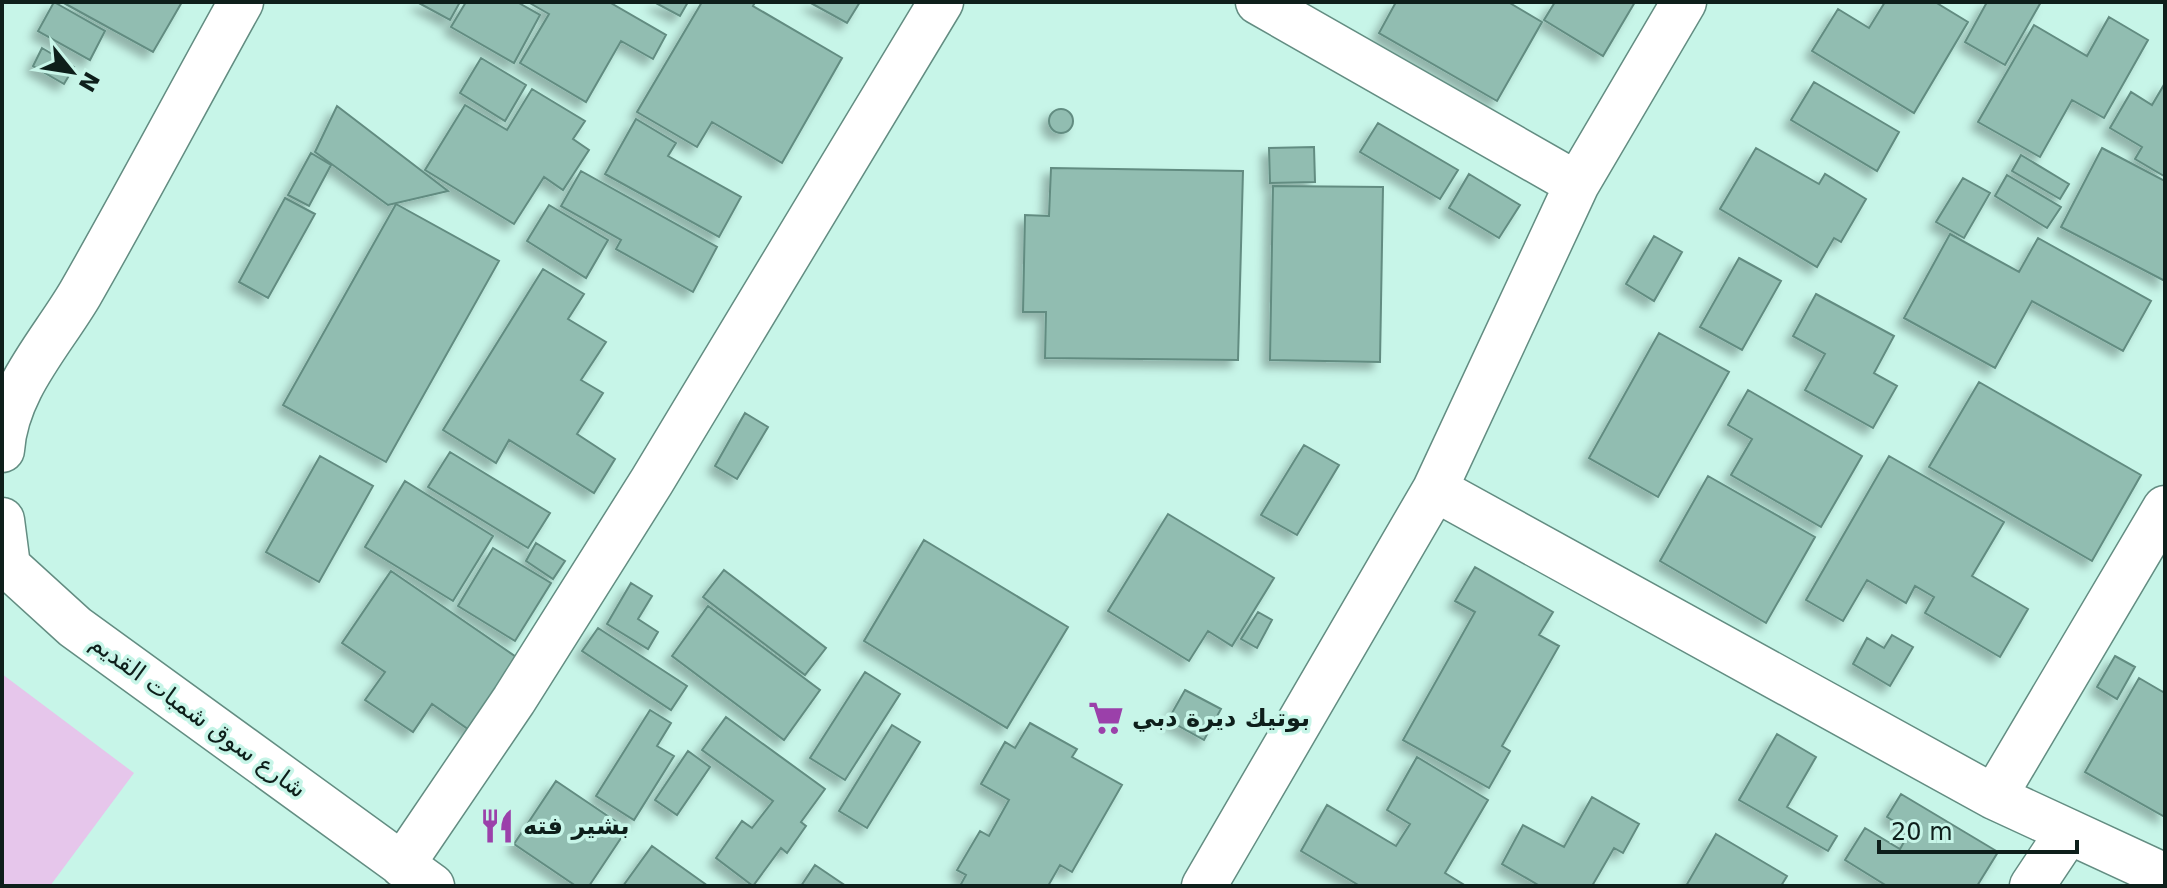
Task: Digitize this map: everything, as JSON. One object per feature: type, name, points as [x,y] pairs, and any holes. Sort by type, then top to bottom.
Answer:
[{"type":"street","points":[[2,450],[3,438],[24,379],[78,297],[241,2]]},
{"type":"street","points":[[417,875],[514,700],[644,494],[941,2]]},
{"type":"street","points":[[1258,2],[1577,184]]},
{"type":"street","points":[[1204,886],[1435,489],[1577,184],[1684,2]]},
{"type":"street","points":[[1435,489],[1994,797],[2165,876]]},
{"type":"street","points":[[1994,797],[2165,508]]},
{"type":"street","name":"شارع سوق شمبات القديم","points":[[2,520],[5,564],[75,627],[417,875]]},
{"type":"street","points":[[2032,886],[2068,832]]},
{"type":"shaded area","points":[[2,674],[134,773],[50,886],[2,886]]},
{"type":"building","points":[[54,2],[105,31],[90,60],[38,31]]},
{"type":"building","points":[[62,2],[182,2],[153,52]]},
{"type":"building","points":[[417,2],[460,2],[450,20]]},
{"type":"building","points":[[466,2],[517,2],[540,15],[514,63],[451,27]]},
{"type":"building","points":[[528,2],[609,2],[666,35],[653,59],[621,41],[586,102],[520,63],[549,14]]},
{"type":"building","points":[[654,2],[688,2],[680,16]]},
{"type":"building","points":[[702,2],[755,2],[753,6],[842,58],[782,163],[712,122],[697,147],[637,112]]},
{"type":"building","points":[[809,2],[860,2],[847,23]]},
{"type":"building","points":[[1396,2],[1508,2],[1542,22],[1497,101],[1379,33]]},
{"type":"building","points":[[1555,2],[1635,2],[1603,56],[1544,20]]},
{"type":"building","points":[[1885,2],[1935,2],[1968,22],[1914,113],[1812,51],[1838,9],[1869,28]]},
{"type":"building","points":[[1987,2],[2041,2],[2005,65],[1965,42]]},
{"type":"building","points":[[2109,17],[2148,40],[2104,118],[2072,100],[2040,157],[1978,122],[2034,25],[2087,56]]},
{"type":"building","points":[[42,48],[74,67],[64,84],[33,66]]},
{"type":"building","points":[[481,58],[526,85],[505,121],[460,93]]},
{"type":"building","points":[[1814,82],[1899,132],[1877,171],[1791,120]]},
{"type":"building","points":[[2165,83],[2164,176],[2135,159],[2142,147],[2110,128],[2131,92],[2152,105]]},
{"type":"building","points":[[532,89],[585,121],[573,139],[589,150],[563,190],[544,177],[514,224],[425,170],[465,105],[507,130]]},
{"type":"building","points":[[337,106],[448,191],[388,205],[315,152]]},
{"type":"building","points":[[1061,109],[1070,112],[1073,121],[1070,130],[1061,133],[1052,130],[1049,121],[1052,112]]},
{"type":"building","points":[[636,119],[676,143],[668,156],[741,197],[719,237],[605,174]]},
{"type":"building","points":[[1378,123],[1458,170],[1440,199],[1360,152]]},
{"type":"building","points":[[1314,147],[1315,182],[1270,183],[1269,148]]},
{"type":"building","points":[[1756,148],[1819,184],[1825,174],[1866,199],[1841,242],[1834,238],[1817,267],[1720,209]]},
{"type":"building","points":[[2102,148],[2165,181],[2165,281],[2061,227]]},
{"type":"building","points":[[311,153],[331,165],[309,206],[288,195]]},
{"type":"building","points":[[2021,155],[2069,184],[2060,199],[2012,171]]},
{"type":"building","points":[[1051,168],[1243,171],[1238,360],[1045,358],[1046,312],[1023,312],[1025,215],[1049,216]]},
{"type":"building","points":[[581,171],[717,247],[693,292],[616,249],[621,240],[561,206]]},
{"type":"building","points":[[1469,174],[1520,205],[1499,238],[1449,208]]},
{"type":"building","points":[[2007,175],[2061,207],[2047,228],[1995,196]]},
{"type":"building","points":[[1963,178],[1990,193],[1964,238],[1936,222]]},
{"type":"building","points":[[1273,186],[1383,187],[1380,362],[1270,360]]},
{"type":"building","points":[[285,198],[315,214],[268,298],[239,282]]},
{"type":"building","points":[[396,204],[499,261],[386,462],[283,405]]},
{"type":"building","points":[[549,205],[608,240],[586,278],[527,241]]},
{"type":"building","points":[[1950,234],[2019,272],[2038,238],[2151,301],[2123,351],[2032,301],[1995,368],[1904,318]]},
{"type":"building","points":[[1654,236],[1682,252],[1654,301],[1626,284]]},
{"type":"building","points":[[1739,258],[1781,281],[1742,350],[1700,327]]},
{"type":"building","points":[[543,269],[584,294],[568,319],[606,342],[581,380],[603,393],[577,434],[615,459],[594,493],[509,440],[496,463],[443,430]]},
{"type":"building","points":[[1816,294],[1894,336],[1874,373],[1897,386],[1873,428],[1805,390],[1825,354],[1793,336]]},
{"type":"building","points":[[1659,333],[1729,372],[1658,497],[1589,458]]},
{"type":"building","points":[[1979,382],[2141,475],[2092,561],[1929,467]]},
{"type":"building","points":[[1748,390],[1862,456],[1821,527],[1731,475],[1752,439],[1728,425]]},
{"type":"building","points":[[745,413],[768,427],[737,479],[715,466]]},
{"type":"building","points":[[1304,445],[1339,465],[1297,535],[1261,515]]},
{"type":"building","points":[[450,452],[550,513],[528,548],[428,487]]},
{"type":"building","points":[[320,456],[373,486],[319,582],[266,552]]},
{"type":"building","points":[[1889,456],[2004,522],[1972,576],[2028,609],[2000,657],[1925,613],[1934,597],[1915,586],[1906,603],[1867,580],[1843,621],[1806,600]]},
{"type":"building","points":[[1708,476],[1815,537],[1766,623],[1660,561]]},
{"type":"building","points":[[405,481],[493,536],[453,601],[365,547]]},
{"type":"building","points":[[1168,514],[1274,578],[1232,646],[1208,631],[1189,661],[1108,611]]},
{"type":"building","points":[[924,540],[1068,627],[1007,728],[864,641]]},
{"type":"building","points":[[536,543],[565,561],[553,579],[526,561]]},
{"type":"building","points":[[493,548],[551,583],[515,641],[458,606]]},
{"type":"building","points":[[1475,567],[1553,612],[1539,635],[1559,646],[1502,746],[1510,751],[1489,788],[1403,740],[1475,612],[1455,601]]},
{"type":"building","points":[[724,570],[826,648],[805,675],[703,597]]},
{"type":"building","points":[[391,571],[525,663],[475,734],[432,704],[413,732],[365,700],[385,672],[342,643]]},
{"type":"building","points":[[631,583],[652,596],[638,619],[658,632],[648,649],[607,624]]},
{"type":"building","points":[[708,606],[820,690],[784,740],[672,656]]},
{"type":"building","points":[[1258,612],[1272,620],[1257,648],[1241,639]]},
{"type":"building","points":[[598,628],[687,686],[671,710],[582,651]]},
{"type":"building","points":[[1892,635],[1913,647],[1890,686],[1853,664],[1867,638],[1884,648]]},
{"type":"building","points":[[2115,656],[2135,667],[2117,699],[2097,687]]},
{"type":"building","points":[[865,672],[900,694],[845,780],[810,758]]},
{"type":"building","points":[[2139,678],[2163,692],[2165,689],[2165,817],[2085,772]]},
{"type":"building","points":[[1185,690],[1221,709],[1204,740],[1168,720]]},
{"type":"building","points":[[650,710],[671,723],[657,746],[674,756],[634,820],[596,796]]},
{"type":"building","points":[[726,717],[825,789],[801,822],[806,826],[787,853],[781,848],[753,886],[716,858],[742,821],[752,828],[773,801],[702,750]]},
{"type":"building","points":[[1030,723],[1077,749],[1072,757],[1122,785],[1072,872],[1060,865],[1048,886],[960,886],[966,875],[957,870],[980,831],[989,836],[1009,800],[981,784],[1005,742],[1015,748]]},
{"type":"building","points":[[892,725],[920,742],[867,828],[839,811]]},
{"type":"building","points":[[1777,734],[1816,757],[1787,807],[1837,836],[1828,851],[1739,800]]},
{"type":"building","points":[[688,751],[710,767],[677,815],[655,800]]},
{"type":"building","points":[[1417,757],[1488,800],[1445,873],[1466,886],[1360,886],[1301,851],[1327,805],[1396,846],[1410,824],[1387,810]]},
{"type":"building","points":[[556,781],[627,829],[589,886],[576,886],[514,844]]},
{"type":"building","points":[[1901,794],[1998,852],[1977,886],[1887,886],[1845,860],[1865,828],[1900,849],[1910,831],[1887,817]]},
{"type":"building","points":[[1592,797],[1639,824],[1623,853],[1614,848],[1592,886],[1540,886],[1502,864],[1523,825],[1564,847]]},
{"type":"building","points":[[1716,834],[1787,876],[1781,886],[1686,886]]},
{"type":"building","points":[[652,846],[708,886],[623,886]]},
{"type":"building","points":[[815,865],[846,886],[801,886]]},
{"type":"place","name":"بوتيك ديرة دبي","points":[[1106,718]]},
{"type":"place","name":"بشير فته","points":[[497,826]]}]
